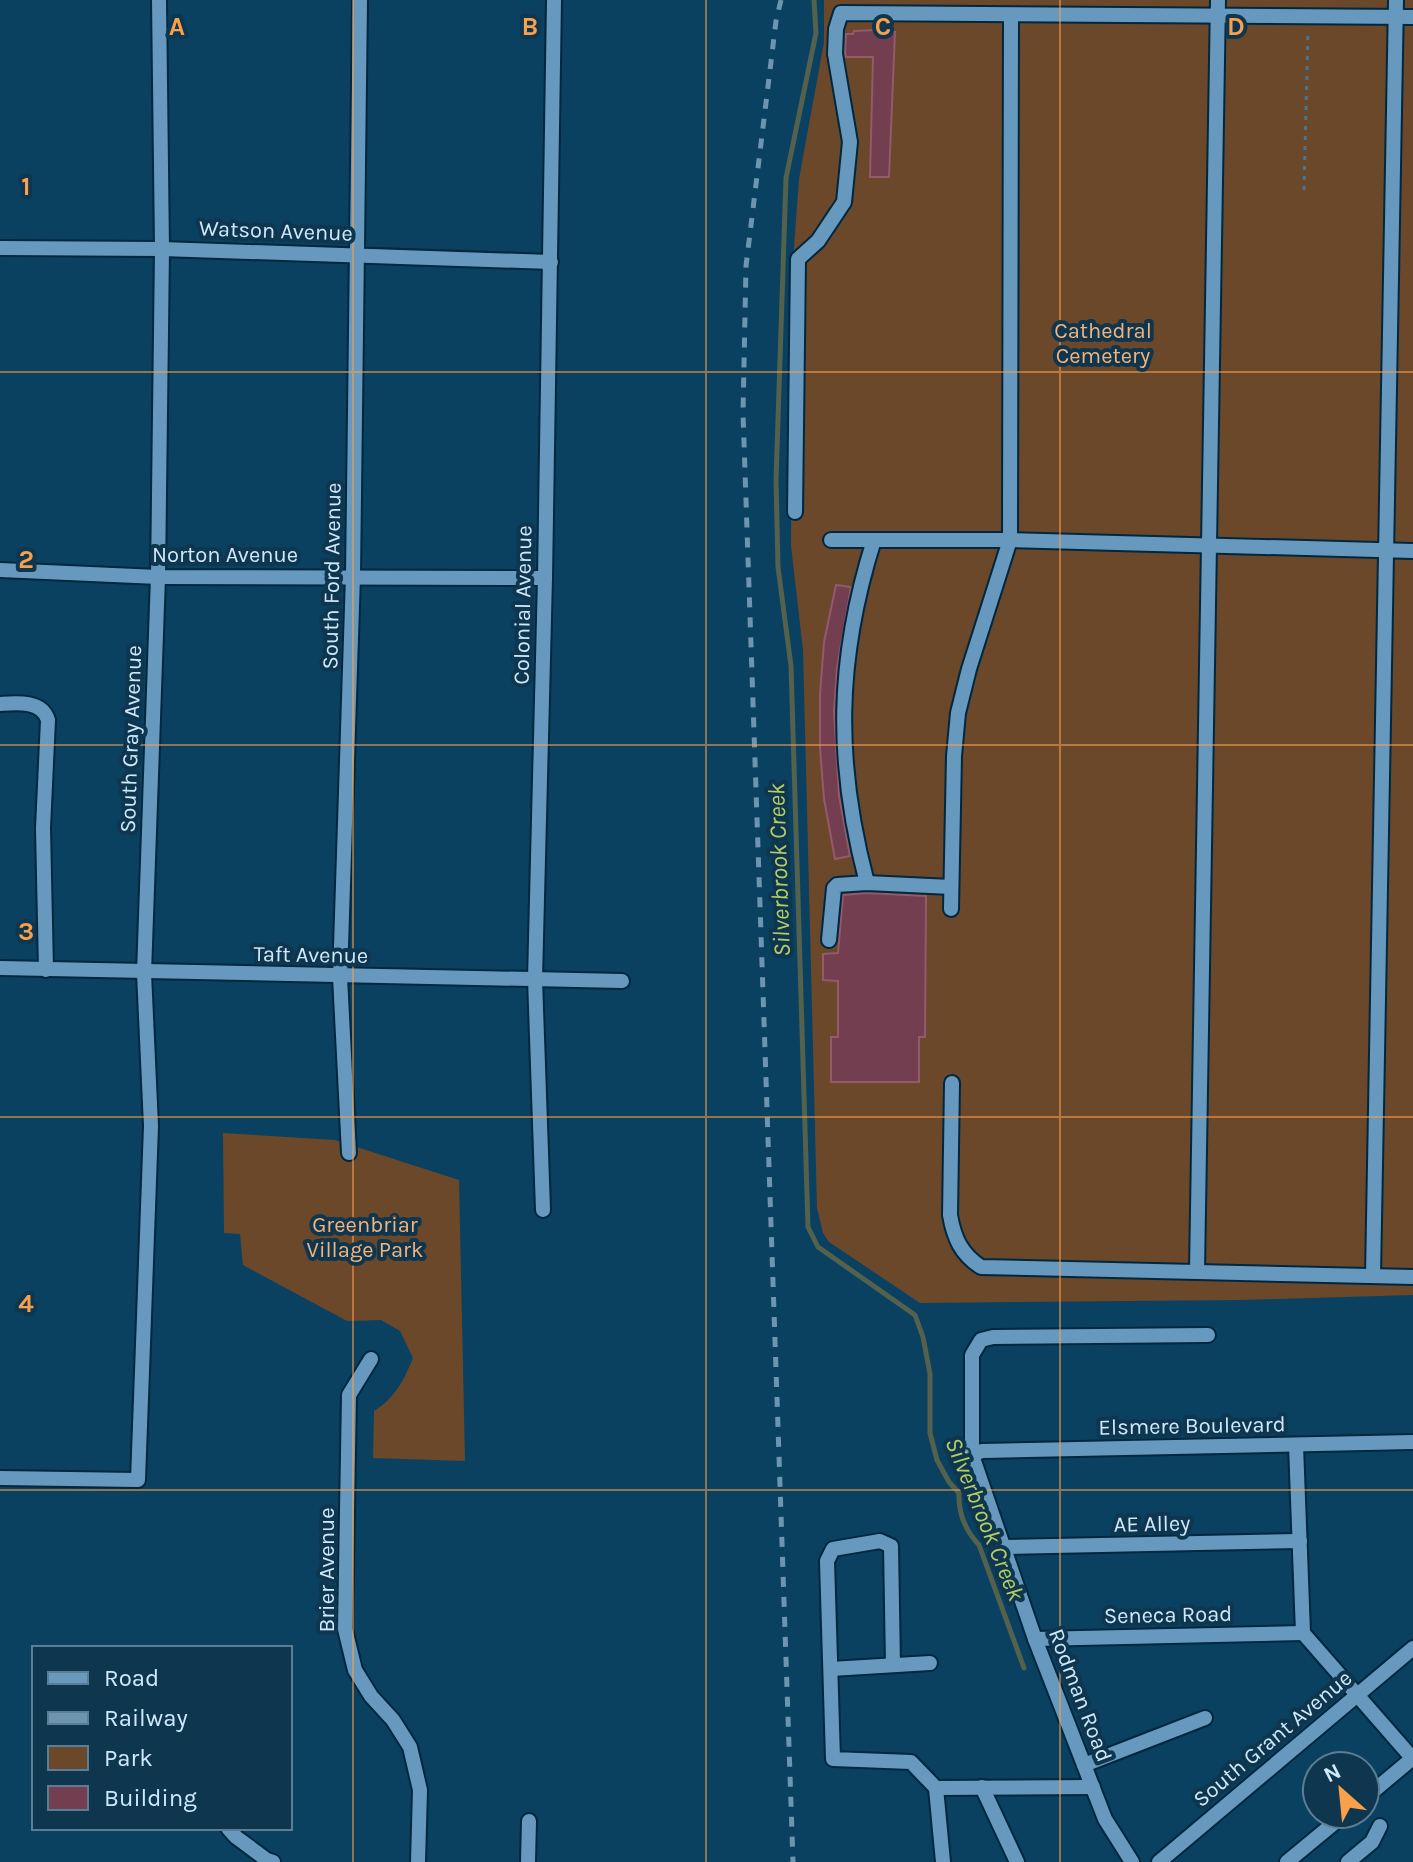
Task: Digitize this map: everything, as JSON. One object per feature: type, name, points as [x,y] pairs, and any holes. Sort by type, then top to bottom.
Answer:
[{"type":"street","name":"South Gray Avenue","points":[[0,1478],[138,1480],[151,1126],[144,973],[158,577],[162,249],[159,0]]},
{"type":"street","name":"South Ford Avenue","points":[[349,1153],[340,977],[353,576],[360,0]]},
{"type":"street","name":"Colonial Avenue","points":[[543,1210],[535,979],[554,0]]},
{"type":"street","points":[[1164,0],[1164,16]]},
{"type":"street","points":[[1197,1271],[1218,0]]},
{"type":"street","points":[[1373,1276],[1396,0]]},
{"type":"street","points":[[795,512],[798,259],[818,241],[844,202],[850,142],[835,54],[836,29],[841,13],[1413,17]]},
{"type":"street","points":[[951,909],[954,756],[958,713],[1010,540],[1011,15]]},
{"type":"street","name":"Watson Avenue","points":[[0,248],[162,249],[551,262]]},
{"type":"street","points":[[831,540],[1010,540],[1413,551]]},
{"type":"street","points":[[867,883],[846,785],[843,708],[851,631],[860,585],[874,540]]},
{"type":"street","name":"Norton Avenue","points":[[0,570],[158,577],[545,578]]},
{"type":"street","points":[[0,704],[20,703],[38,707],[46,713],[48,720],[43,844],[46,970]]},
{"type":"street","points":[[829,940],[834,888],[843,884],[951,887]]},
{"type":"street","name":"Taft Avenue","points":[[0,968],[622,981]]},
{"type":"street","points":[[952,1083],[950,1215],[955,1237],[970,1260],[981,1267],[1413,1277]]},
{"type":"street","name":"Rodman Road","points":[[1132,1862],[1105,1819],[1035,1639],[972,1455],[972,1355],[981,1340],[993,1337],[1208,1335]]},
{"type":"street","name":"Brier Avenue","points":[[371,1359],[349,1395],[345,1629],[355,1670],[410,1747],[420,1790],[418,1862]]},
{"type":"street","name":"Elsmere Boulevard","points":[[972,1455],[982,1451],[1413,1442]]},
{"type":"street","points":[[1296,1445],[1303,1633],[1413,1759],[1381,1785]]},
{"type":"street","points":[[893,1665],[891,1546],[880,1541],[833,1549],[827,1561],[833,1759],[911,1762],[936,1788],[943,1862]]},
{"type":"street","name":"AE Alley","points":[[1004,1547],[1300,1541]]},
{"type":"street","name":"Seneca Road","points":[[1035,1639],[1303,1633]]},
{"type":"street","name":"South Grant Avenue","points":[[1159,1862],[1413,1648]]},
{"type":"street","points":[[831,1669],[930,1663]]},
{"type":"street","points":[[1084,1765],[1205,1718]]},
{"type":"street","points":[[982,1787],[1017,1862]]},
{"type":"street","points":[[936,1788],[1093,1787]]},
{"type":"street","points":[[528,1862],[529,1821]]},
{"type":"street","points":[[230,1830],[273,1862]]},
{"type":"street","points":[[1287,1862],[1326,1830]]},
{"type":"street","points":[[1348,1862],[1372,1842],[1378,1830]]},
{"type":"path","points":[[1304,190],[1309,17]]},
{"type":"green space","name":"Cathedral Cemetery","points":[[824,0],[1413,0],[1413,1295],[920,1303],[829,1242],[823,1233],[817,1208],[803,650],[791,546],[793,261],[799,179],[824,42]]},
{"type":"green space","name":"Greenbriar Village Park","points":[[223,1133],[335,1140],[459,1180],[465,1461],[373,1458],[374,1411],[398,1388],[413,1358],[400,1331],[381,1320],[347,1321],[243,1265],[240,1234],[224,1233]]},
{"type":"building","points":[[875,30],[895,32],[889,177],[870,177],[873,57],[846,57],[845,53],[846,34]]},
{"type":"building","points":[[836,585],[851,587],[837,668],[834,711],[839,796],[850,856],[835,859],[824,799],[820,694],[824,642]]},
{"type":"building","points":[[843,895],[926,896],[925,1037],[919,1037],[919,1082],[831,1082],[831,1037],[838,1037],[838,981],[823,980],[823,954],[838,953]]},
{"type":"waterway","name":"Silverbrook Creek","points":[[814,0],[816,33],[786,178],[776,480],[778,567],[791,666],[808,1227],[818,1247],[915,1315],[930,1374],[930,1433],[937,1460],[959,1493],[963,1521],[979,1545],[1024,1668]]},
{"type":"railway","points":[[781,0],[746,266],[743,413],[793,1862]]}]
